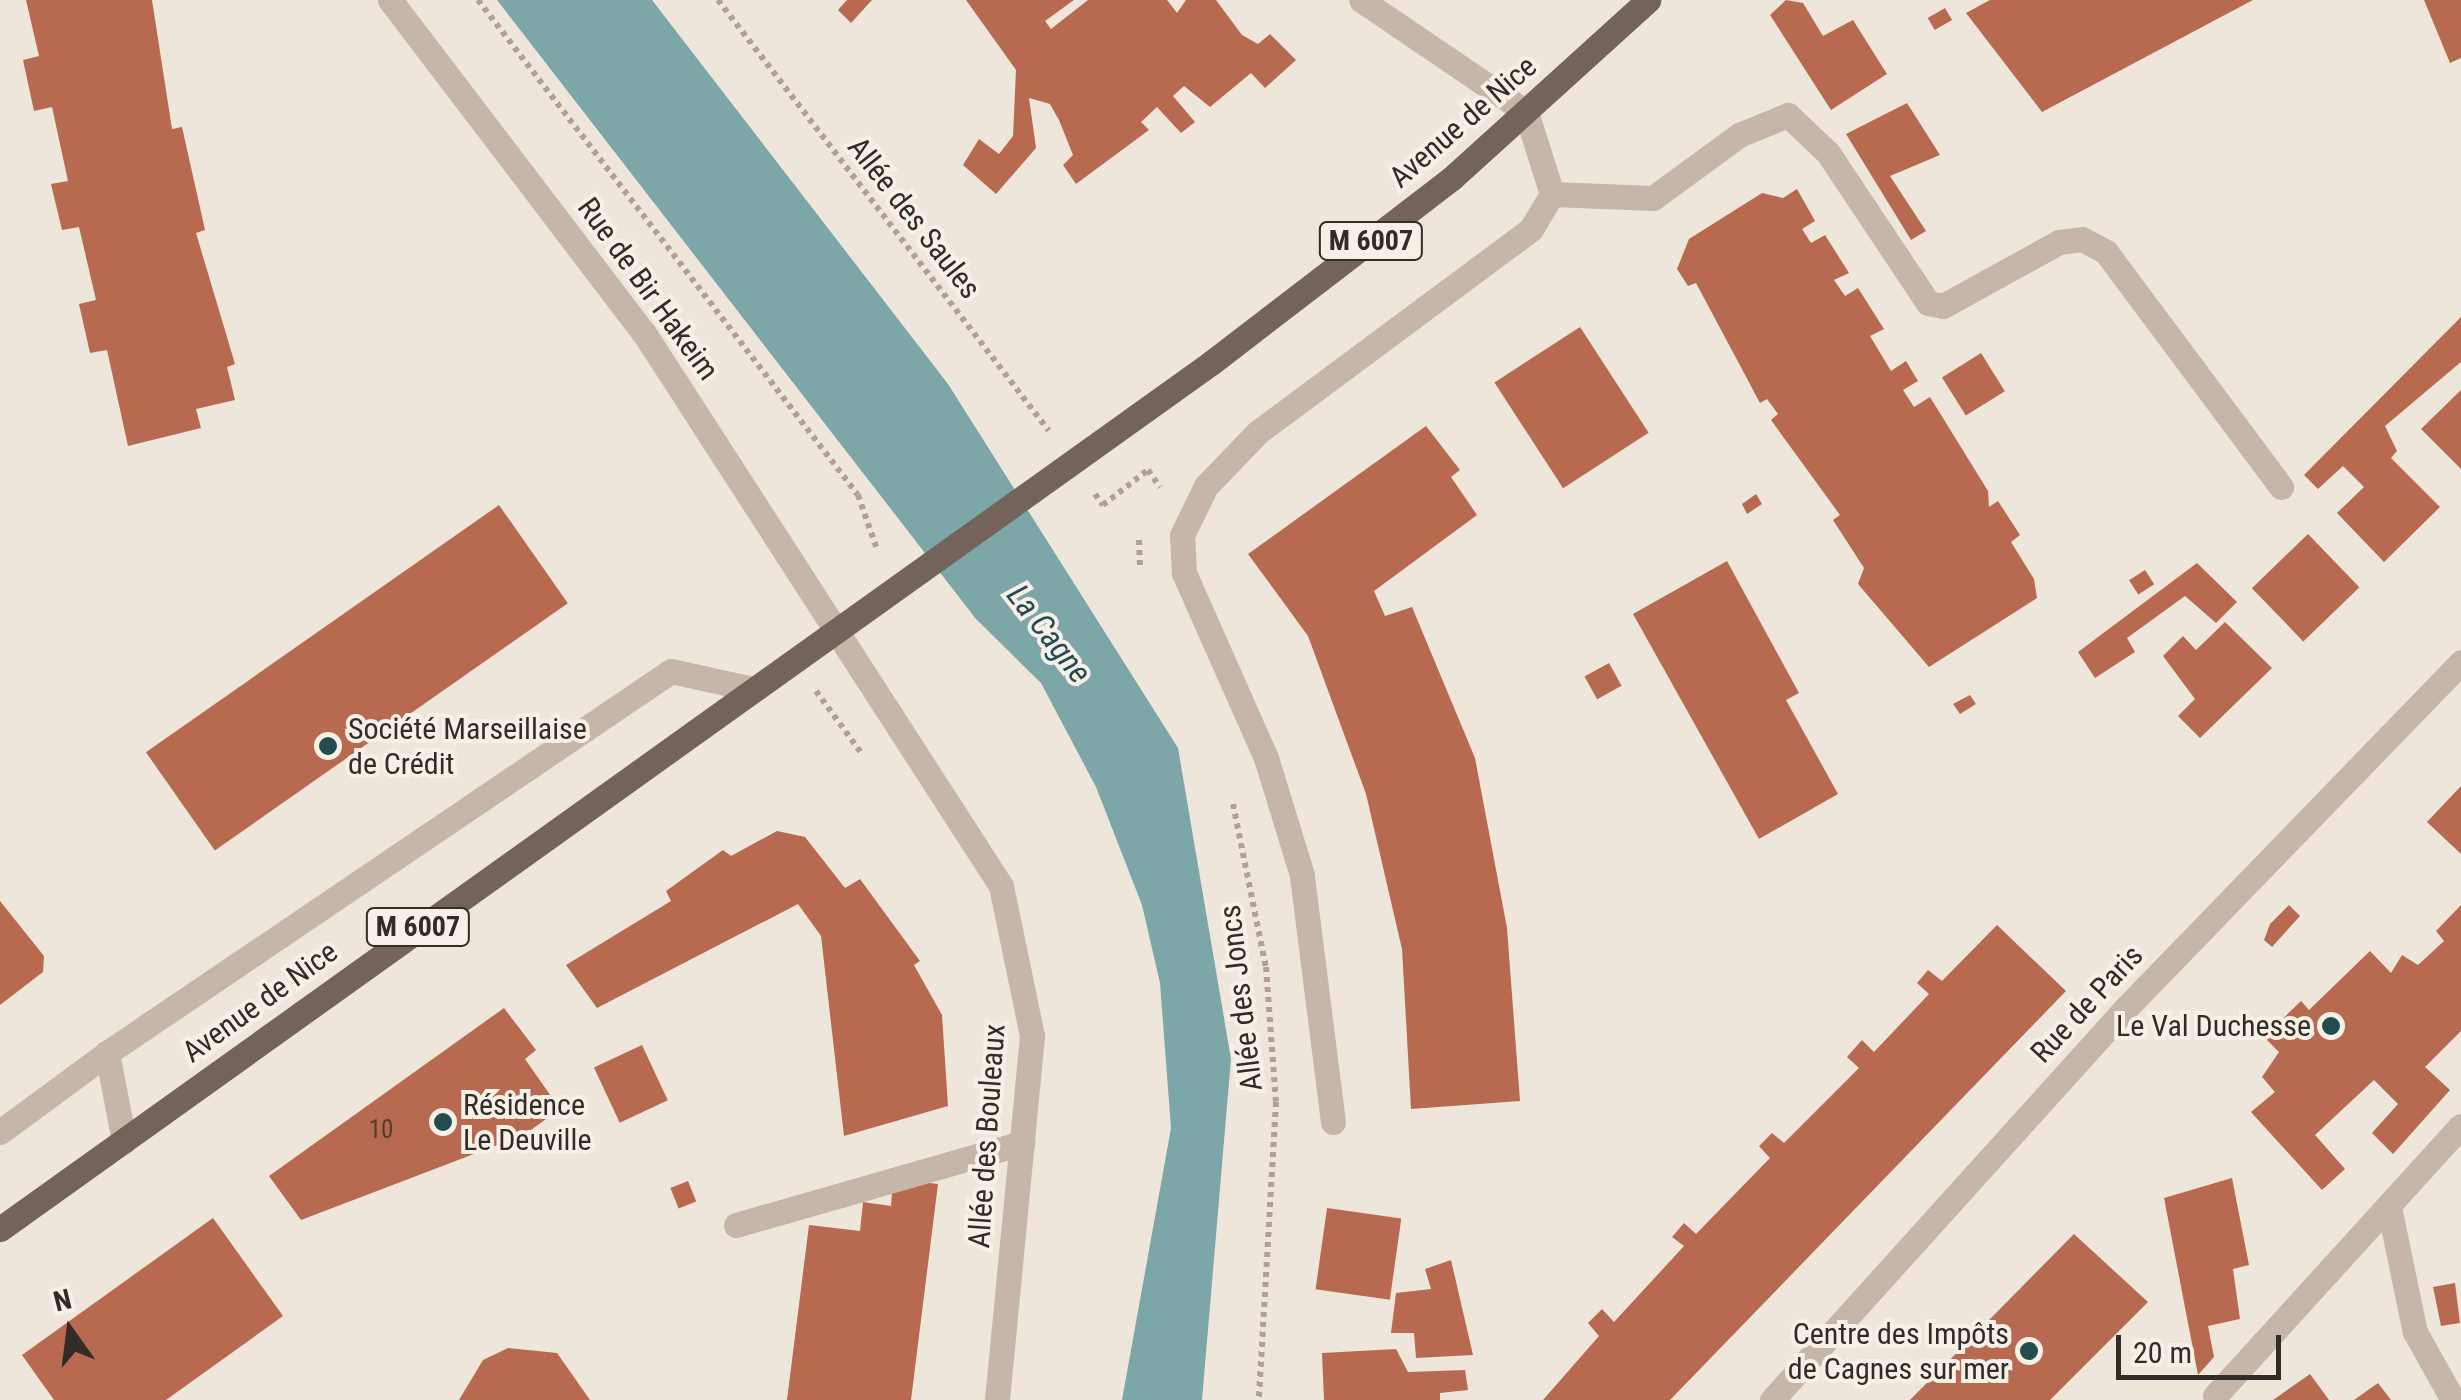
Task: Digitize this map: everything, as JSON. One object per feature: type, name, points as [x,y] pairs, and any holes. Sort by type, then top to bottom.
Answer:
[{"type":"main road","name":"Avenue de Nice","points":[[1074,463],[1526,112],[1648,0]]},
{"type":"main road","name":"M 6007","points":[[895,588],[1074,463]]},
{"type":"main road","name":"Avenue de Nice","points":[[0,1229],[748,688],[895,588]]},
{"type":"street","name":"Rue de Bir Hakeim","points":[[390,0],[644,333],[837,628]]},
{"type":"street","points":[[1333,1122],[1302,876],[1266,758],[1184,573],[1182,535],[1206,486],[1258,432],[1532,229],[1552,194],[1526,112],[1361,0]]},
{"type":"street","points":[[1552,194],[1653,198],[1739,135],[1788,115],[1828,153],[1928,302],[1943,306],[2059,242],[2082,240],[2106,252],[2281,487]]},
{"type":"street","name":"Allée des Bouleaux","points":[[837,628],[1000,886],[1032,1036],[997,1400]]},
{"type":"street","name":"Rue de Paris","points":[[1772,1400],[2126,1008],[2461,662]]},
{"type":"street","points":[[0,1132],[108,1053],[671,671],[748,688]]},
{"type":"street","points":[[108,1053],[124,1141]]},
{"type":"street","points":[[2215,1396],[2461,1126]]},
{"type":"street","points":[[736,1226],[1022,1142]]},
{"type":"street","points":[[2390,1207],[2415,1332],[2453,1400]]},
{"type":"path","points":[[478,0],[858,495],[895,588]]},
{"type":"path","name":"Allée des Saules","points":[[718,0],[1074,463]]},
{"type":"path","points":[[1104,505],[1148,470]]},
{"type":"path","points":[[1134,553],[1150,584]]},
{"type":"path","points":[[792,658],[866,760]]},
{"type":"path","name":"Allée des Joncs","points":[[1232,795],[1266,967],[1276,1102],[1259,1400]]},
{"type":"water","name":"La Cagne","points":[[497,0],[652,0],[948,384],[1178,748],[1231,1059],[1202,1400],[1122,1400],[1171,1128],[1160,983],[1142,905],[1096,787],[1041,683],[976,619]]},
{"type":"building","points":[[26,0],[152,0],[172,129],[182,127],[205,230],[196,233],[235,364],[227,367],[235,400],[196,409],[201,428],[128,446],[107,350],[90,353],[79,304],[96,300],[79,227],[62,230],[51,184],[68,181],[52,107],[34,111],[23,60],[39,56]]},
{"type":"building","points":[[847,0],[872,0],[851,23],[838,10]]},
{"type":"building","points":[[966,0],[1074,0],[1045,21],[1051,29],[1088,0],[1167,0],[1177,13],[1186,0],[1216,0],[1242,35],[1258,44],[1270,34],[1296,60],[1265,88],[1251,73],[1210,107],[1184,86],[1173,96],[1195,122],[1181,133],[1157,107],[1141,122],[1149,130],[1076,184],[1063,165],[1073,155],[1059,120],[1050,104],[1029,98],[1036,148],[996,194],[963,165],[979,139],[999,154],[1013,136],[1016,70]]},
{"type":"building","points":[[1786,0],[1803,3],[1823,36],[1853,20],[1887,74],[1831,110],[1770,15]]},
{"type":"building","points":[[1990,0],[2253,0],[2042,112],[1966,13]]},
{"type":"building","points":[[2424,0],[2461,0],[2461,58],[2450,63]]},
{"type":"building","points":[[1945,8],[1952,20],[1935,30],[1928,18]]},
{"type":"building","points":[[1907,103],[1940,155],[1890,176],[1926,231],[1911,240],[1846,134]]},
{"type":"building","points":[[1797,189],[1815,221],[1802,229],[1811,243],[1825,235],[1849,273],[1834,280],[1845,296],[1858,288],[1884,329],[1870,336],[1891,371],[1906,361],[1918,381],[1903,390],[1914,407],[1930,397],[1988,491],[1989,507],[1998,501],[2020,535],[2011,542],[2034,579],[2037,598],[1929,667],[1858,584],[1864,568],[1833,520],[1840,515],[1771,420],[1778,414],[1767,399],[1760,403],[1696,283],[1688,286],[1677,269],[1689,239],[1762,193],[1783,198]]},
{"type":"building","points":[[2461,317],[2461,362],[2385,426],[2397,451],[2391,458],[2440,507],[2384,562],[2337,513],[2364,487],[2343,466],[2318,489],[2304,475]]},
{"type":"building","points":[[1580,327],[1649,433],[1563,488],[1494,383]]},
{"type":"building","points":[[1981,353],[2005,391],[1966,416],[1942,377]]},
{"type":"building","points":[[2461,390],[2461,469],[2421,429]]},
{"type":"building","points":[[1426,426],[1460,470],[1451,477],[1477,515],[1374,591],[1385,616],[1412,607],[1475,758],[1507,928],[1520,1101],[1411,1109],[1402,949],[1366,794],[1308,636],[1248,554]]},
{"type":"building","points":[[1756,494],[1762,504],[1747,514],[1742,504]]},
{"type":"building","points":[[499,505],[568,603],[215,851],[146,752]]},
{"type":"building","points":[[2308,534],[2359,587],[2303,641],[2252,588]]},
{"type":"building","points":[[1727,561],[1799,693],[1786,700],[1838,794],[1759,839],[1633,614]]},
{"type":"building","points":[[2197,563],[2237,602],[2216,623],[2185,596],[2127,638],[2135,652],[2095,678],[2078,652]]},
{"type":"building","points":[[2145,570],[2154,584],[2138,595],[2129,580]]},
{"type":"building","points":[[2225,622],[2272,668],[2200,738],[2178,716],[2195,699],[2163,656],[2183,636],[2196,650]]},
{"type":"building","points":[[1609,663],[1622,686],[1597,699],[1585,677]]},
{"type":"building","points":[[1970,695],[1976,704],[1960,714],[1953,704]]},
{"type":"building","points":[[2461,786],[2461,854],[2427,822]]},
{"type":"building","points":[[777,831],[805,837],[845,888],[860,879],[920,961],[914,965],[942,1015],[948,1106],[844,1136],[821,936],[798,904],[597,1008],[566,965],[671,901],[666,891],[723,850],[731,856]]},
{"type":"building","points":[[0,901],[44,956],[43,972],[0,1005]]},
{"type":"building","points":[[2289,905],[2300,916],[2272,947],[2264,940],[2270,924]]},
{"type":"building","points":[[2461,905],[2461,1031],[2425,1067],[2450,1090],[2393,1154],[2372,1133],[2398,1104],[2374,1080],[2315,1135],[2345,1169],[2322,1190],[2251,1112],[2275,1092],[2262,1077],[2279,1052],[2264,1037],[2301,1001],[2309,1010],[2370,951],[2391,973],[2402,955],[2418,965],[2444,941],[2436,931]]},
{"type":"building","points":[[1997,925],[2066,991],[1670,1400],[1543,1400],[1599,1336],[1588,1323],[1602,1309],[1614,1322],[1684,1246],[1672,1237],[1684,1223],[1696,1234],[1770,1158],[1759,1146],[1772,1133],[1784,1143],[1859,1068],[1847,1057],[1862,1040],[1874,1052],[1929,994],[1917,983],[1928,970],[1942,981]]},
{"type":"building","name":"Résidence Le Deuville","points":[[504,1008],[536,1050],[525,1059],[560,1109],[524,1135],[301,1220],[269,1176]]},
{"type":"building","points":[[642,1045],[668,1100],[620,1123],[594,1067]]},
{"type":"building","points":[[2232,1178],[2249,1265],[2233,1269],[2240,1319],[2208,1326],[2214,1357],[2198,1375],[2164,1198]]},
{"type":"building","points":[[688,1181],[696,1201],[679,1209],[670,1188]]},
{"type":"building","points":[[922,1182],[938,1184],[911,1400],[787,1400],[809,1225],[860,1231],[863,1202],[891,1206],[892,1193]]},
{"type":"building","points":[[1327,1208],[1401,1218],[1390,1300],[1316,1289]]},
{"type":"building","points":[[213,1218],[283,1316],[166,1400],[54,1400],[22,1355]]},
{"type":"building","name":"Centre des Impôts de Cagnes sur mer","points":[[2074,1234],[2148,1302],[2050,1400],[1910,1400]]},
{"type":"building","points":[[1451,1260],[1473,1355],[1416,1358],[1414,1333],[1391,1333],[1396,1293],[1431,1289],[1425,1269]]},
{"type":"building","points":[[2455,1283],[2460,1323],[2441,1326],[2433,1287]]},
{"type":"building","points":[[508,1348],[557,1353],[590,1400],[459,1400],[483,1360]]},
{"type":"building","points":[[1396,1349],[1408,1372],[1465,1370],[1468,1390],[1440,1393],[1440,1400],[1324,1400],[1322,1353]]},
{"type":"building","points":[[2310,1374],[2329,1400],[2273,1400],[2290,1388]]},
{"type":"building","points":[[2378,1383],[2391,1400],[2354,1400]]},
{"type":"place","name":"Société Marseillaise de Crédit","points":[[328,746]]},
{"type":"place","name":"Le Val Duchesse","points":[[2331,1026]]},
{"type":"place","name":"Résidence Le Deuville","points":[[443,1122]]},
{"type":"place","name":"Centre des Impôts de Cagnes sur mer","points":[[2029,1351]]}]
